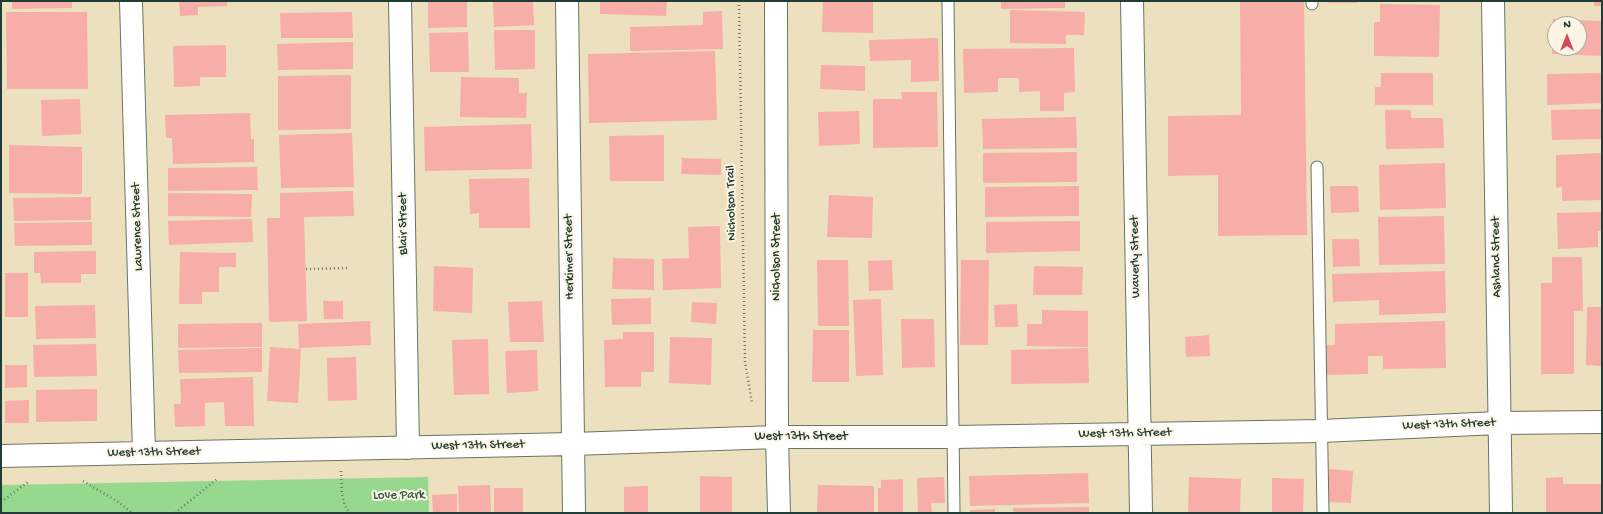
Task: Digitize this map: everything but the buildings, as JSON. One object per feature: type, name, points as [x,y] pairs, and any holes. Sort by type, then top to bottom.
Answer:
[{"type":"street","name":"Lawrence Street","points":[[131,1],[144,454]]},
{"type":"street","name":"Blair Street","points":[[400,1],[408,448]]},
{"type":"street","name":"Herkimer Street","points":[[567,1],[574,513]]},
{"type":"street","name":"Nicholson Street","points":[[776,1],[777,437],[779,513]]},
{"type":"street","name":"Waverly Street","points":[[1132,1],[1141,513]]},
{"type":"street","name":"Ashland Street","points":[[1493,1],[1501,513]]},
{"type":"street","name":"West 13th Street","points":[[1,456],[573,444],[777,437],[953,438],[1321,431],[1499,423],[1602,422]]},
{"type":"lane","points":[[948,1],[954,513]]},
{"type":"lane","points":[[1317,167],[1323,513]]},
{"type":"path","name":"Nicholson Trail","points":[[739,1],[745,362],[752,403]]},
{"type":"path","points":[[306,269],[348,268]]},
{"type":"path","points":[[341,449],[342,494],[345,506],[350,513]]},
{"type":"path","points":[[175,513],[217,479]]},
{"type":"path","points":[[83,481],[117,501],[133,513]]},
{"type":"path","points":[[1,502],[28,482]]},
{"type":"green space","name":"Love Park","points":[[428,477],[429,513],[1,513],[1,485]]}]
